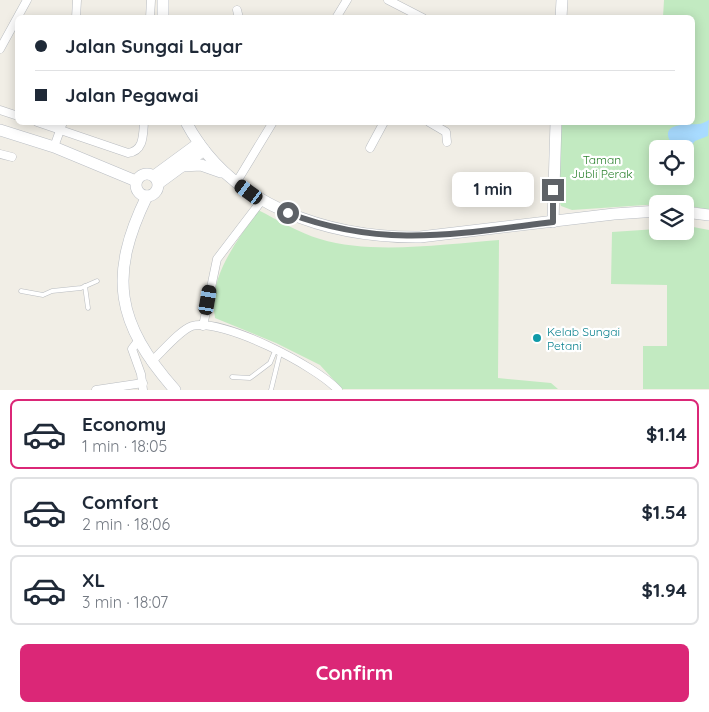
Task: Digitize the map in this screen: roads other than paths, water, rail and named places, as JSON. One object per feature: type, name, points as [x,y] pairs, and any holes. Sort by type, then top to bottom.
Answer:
[{"type":"main road","points":[[163,0],[163,15]]},
{"type":"main road","points":[[561,15],[562,0]]},
{"type":"main road","points":[[180,162],[186,142],[187,125]]},
{"type":"main road","points":[[188,125],[201,146],[225,174],[236,183],[262,200],[288,213],[326,226],[390,237],[420,237],[649,212]]},
{"type":"main road","points":[[553,222],[556,125]]},
{"type":"main road","points":[[0,130],[54,147],[136,181]]},
{"type":"main road","points":[[156,179],[201,146]]},
{"type":"main road","points":[[180,162],[201,165],[225,174]]},
{"type":"main road","points":[[136,181],[144,174],[156,179]]},
{"type":"main road","points":[[156,179],[155,193],[147,196],[130,236],[122,273],[127,310],[138,341],[151,362],[175,390]]},
{"type":"main road","points":[[136,181],[137,190],[147,196]]},
{"type":"main road","points":[[694,213],[709,215]]},
{"type":"street","points":[[19,15],[27,0]]},
{"type":"street","points":[[76,15],[77,0]]},
{"type":"street","points":[[150,0],[150,15]]},
{"type":"street","points":[[338,15],[347,0]]},
{"type":"street","points":[[388,0],[417,15]]},
{"type":"street","points":[[0,49],[15,22]]},
{"type":"street","points":[[0,110],[15,115]]},
{"type":"street","points":[[54,147],[61,126],[130,154],[137,150],[142,143],[144,125]]},
{"type":"street","points":[[236,183],[271,125]]},
{"type":"street","points":[[370,148],[382,125]]},
{"type":"street","points":[[434,125],[446,132],[447,142]]},
{"type":"street","points":[[0,154],[12,157]]},
{"type":"street","points":[[203,326],[217,259],[262,200]]},
{"type":"street","points":[[151,362],[186,329],[203,326],[231,331],[278,352],[314,370],[338,390]]},
{"type":"street","points":[[96,390],[143,386],[132,349],[138,341]]},
{"type":"lane","points":[[21,291],[38,296],[85,286],[97,281]]},
{"type":"lane","points":[[85,286],[88,308]]},
{"type":"lane","points":[[232,377],[250,378],[270,363],[278,352]]},
{"type":"lane","points":[[270,390],[278,352]]},
{"type":"water","points":[[709,120],[708,136],[694,142],[694,140],[670,140],[668,135],[669,130],[672,128],[699,124]]},
{"type":"place","name":"Kelab Sungai Petani","points":[[537,338]]},
{"type":"park label","name":"Taman Jubli Perak","points":[[602,166]]}]
